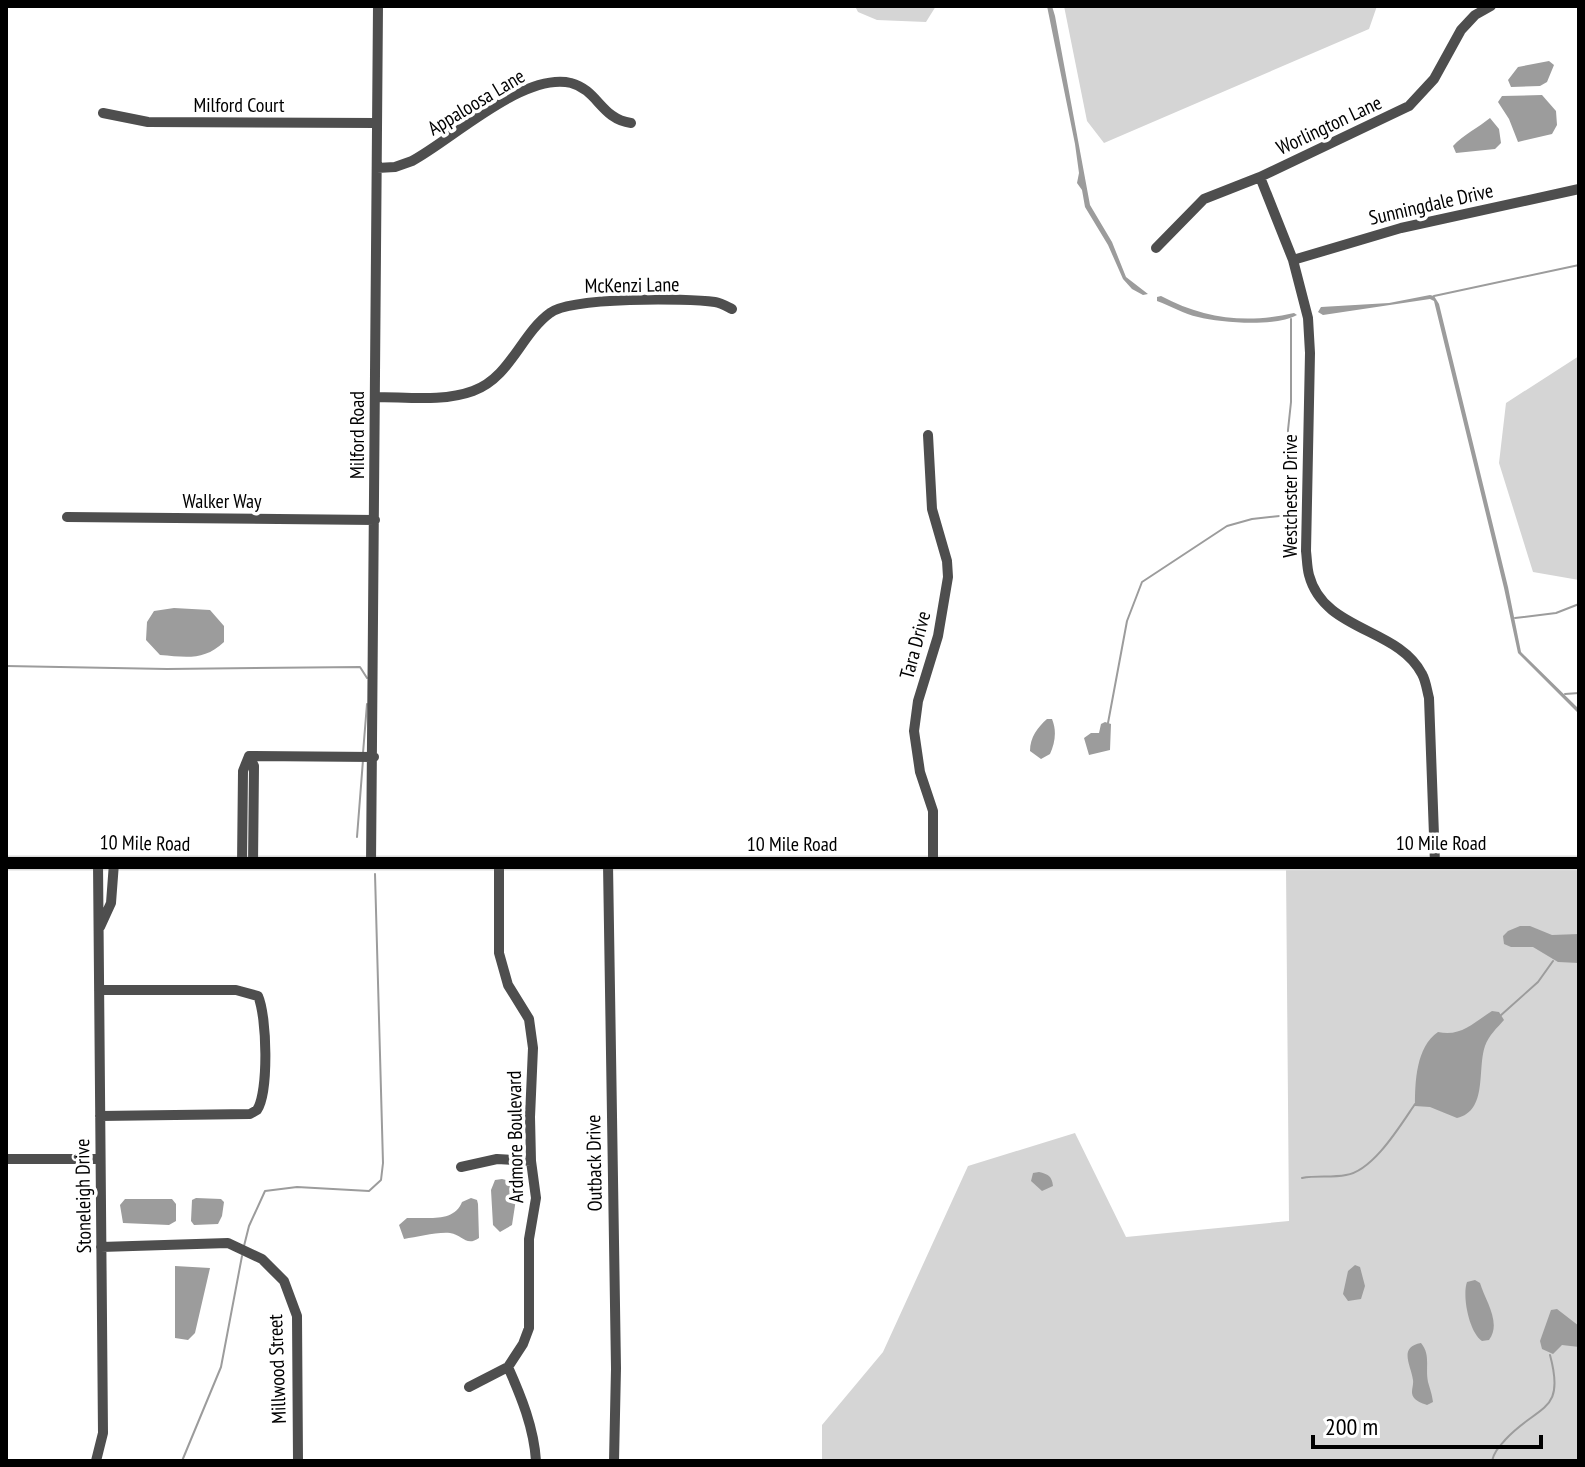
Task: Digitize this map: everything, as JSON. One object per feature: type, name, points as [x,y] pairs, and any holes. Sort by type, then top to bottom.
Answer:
[{"type":"main road","name":"10 Mile Road","points":[[6,863],[1579,863]]},
{"type":"street","name":"Milford Road","points":[[371,864],[378,6]]},
{"type":"street","name":"Worlington Lane","points":[[1156,248],[1204,199],[1260,177],[1409,106],[1434,79],[1461,30],[1475,15],[1491,6]]},
{"type":"street","name":"Appaloosa Lane","points":[[377,168],[395,167],[412,161],[505,101],[542,83],[567,82],[580,86],[617,121],[631,123]]},
{"type":"street","name":"Milford Court","points":[[103,113],[148,122],[377,123]]},
{"type":"street","name":"Westchester Drive","points":[[1260,177],[1293,260],[1310,335],[1306,551],[1309,577],[1325,604],[1347,622],[1404,652],[1422,675],[1429,698],[1435,863]]},
{"type":"street","name":"Sunningdale Drive","points":[[1293,260],[1401,228],[1579,189]]},
{"type":"street","name":"McKenzi Lane","points":[[375,397],[443,398],[475,391],[491,381],[551,312],[565,305],[589,301],[718,302],[732,309]]},
{"type":"street","name":"Tara Drive","points":[[928,435],[932,509],[946,558],[948,577],[938,636],[918,701],[914,731],[920,772],[933,811],[933,863]]},
{"type":"street","name":"Walker Way","points":[[67,517],[375,520]]},
{"type":"street","points":[[248,864],[243,771],[249,756],[374,757]]},
{"type":"street","name":"Stoneleigh Drive","points":[[96,1461],[103,1433],[98,863]]},
{"type":"street","name":"Stoneleigh Drive","points":[[99,929],[111,903],[114,863]]},
{"type":"street","name":"Ardmore Boulevard","points":[[499,864],[499,953],[508,985],[529,1019],[533,1048],[531,1161],[536,1198],[529,1239],[529,1328],[508,1367]]},
{"type":"street","name":"Outback Drive","points":[[608,864],[616,1368],[614,1461]]},
{"type":"street","points":[[99,990],[236,990],[258,996],[263,1013],[264,1094],[257,1110],[250,1114],[100,1116]]},
{"type":"street","points":[[6,1159],[100,1159]]},
{"type":"street","points":[[461,1167],[497,1159],[531,1161]]},
{"type":"street","name":"Millwood Street","points":[[101,1247],[228,1243],[262,1259],[284,1281],[297,1316],[298,1461]]},
{"type":"street","points":[[469,1387],[508,1367],[521,1396],[536,1461]]},
{"type":"shaded area","points":[[855,6],[936,6],[926,22],[877,20],[858,12]]},
{"type":"shaded area","points":[[1047,6],[1052,6],[1055,16],[1090,205],[1112,242],[1126,277],[1148,294],[1143,295],[1132,289],[1123,279],[1108,245],[1085,207],[1082,190],[1077,183],[1079,173],[1075,144]]},
{"type":"shaded area","points":[[1064,6],[1377,6],[1369,29],[1104,143],[1087,121]]},
{"type":"shaded area","points":[[1549,61],[1554,65],[1547,82],[1540,86],[1511,87],[1508,80],[1518,67]]},
{"type":"shaded area","points":[[1542,95],[1556,111],[1557,125],[1552,134],[1518,142],[1498,102],[1502,96]]},
{"type":"shaded area","points":[[1490,118],[1499,129],[1501,143],[1495,149],[1456,153],[1453,146]]},
{"type":"shaded area","points":[[1430,295],[1439,304],[1521,652],[1579,709],[1579,714],[1518,653],[1434,301],[1430,299],[1323,315],[1318,312],[1321,307],[1389,303]]},
{"type":"shaded area","points":[[1157,297],[1193,310],[1226,317],[1243,319],[1297,315],[1276,321],[1221,321],[1193,316],[1157,301]]},
{"type":"shaded area","points":[[1579,356],[1579,580],[1533,572],[1499,463],[1506,403]]},
{"type":"shaded area","points":[[174,608],[210,610],[224,626],[224,642],[202,655],[160,655],[146,640],[147,622],[154,611]]},
{"type":"shaded area","points":[[1047,719],[1052,719],[1054,723],[1054,741],[1050,754],[1041,759],[1030,751],[1030,746],[1035,733]]},
{"type":"shaded area","points":[[1101,724],[1111,724],[1110,750],[1089,755],[1084,738],[1091,733],[1099,733]]},
{"type":"shaded area","points":[[1286,867],[1579,868],[1579,1461],[822,1461],[822,1425],[883,1352],[968,1166],[1075,1133],[1126,1237],[1289,1221]]},
{"type":"shaded area","points":[[1520,926],[1530,926],[1552,935],[1579,934],[1579,963],[1558,962],[1533,947],[1504,944],[1503,936]]},
{"type":"shaded area","points":[[1492,1011],[1499,1012],[1504,1020],[1485,1046],[1480,1088],[1473,1107],[1457,1118],[1430,1107],[1415,1106],[1418,1066],[1431,1039],[1438,1032],[1460,1031]]},
{"type":"shaded area","points":[[1033,1173],[1049,1176],[1053,1186],[1042,1191],[1031,1181]]},
{"type":"shaded area","points":[[495,1180],[510,1181],[516,1199],[512,1225],[500,1232],[493,1225],[491,1190]]},
{"type":"shaded area","points":[[471,1198],[478,1204],[479,1238],[468,1241],[444,1233],[404,1239],[399,1225],[407,1218],[446,1216]]},
{"type":"shaded area","points":[[125,1199],[172,1199],[176,1204],[176,1221],[169,1225],[123,1223],[120,1205]]},
{"type":"shaded area","points":[[221,1199],[224,1202],[218,1224],[194,1225],[191,1221],[192,1200]]},
{"type":"shaded area","points":[[1355,1265],[1360,1267],[1365,1286],[1361,1299],[1348,1301],[1343,1294],[1348,1271]]},
{"type":"shaded area","points":[[175,1266],[210,1268],[195,1333],[188,1340],[175,1338]]},
{"type":"shaded area","points":[[1475,1280],[1480,1283],[1493,1319],[1493,1333],[1489,1340],[1482,1341],[1477,1336],[1468,1313],[1465,1296],[1467,1282]]},
{"type":"shaded area","points":[[1557,1309],[1579,1326],[1579,1347],[1562,1345],[1553,1354],[1542,1349],[1540,1341],[1551,1310]]},
{"type":"shaded area","points":[[1421,1343],[1426,1352],[1433,1402],[1427,1405],[1416,1400],[1412,1394],[1413,1380],[1408,1357],[1410,1348]]},
{"type":"waterway","points":[[1434,296],[1579,265]]},
{"type":"waterway","points":[[1108,723],[1127,621],[1142,582],[1227,526],[1252,519],[1289,515],[1291,319]]},
{"type":"waterway","points":[[1515,618],[1556,613],[1579,604]]},
{"type":"waterway","points":[[6,666],[167,669],[360,667],[367,678]]},
{"type":"waterway","points":[[1565,694],[1579,693]]},
{"type":"waterway","points":[[363,753],[367,704]]},
{"type":"waterway","points":[[357,837],[363,760]]},
{"type":"waterway","points":[[244,1246],[249,1226],[265,1191],[297,1187],[369,1191],[381,1180],[375,874]]},
{"type":"waterway","points":[[1500,1016],[1538,982],[1553,961]]},
{"type":"waterway","points":[[1302,1178],[1356,1172],[1376,1157],[1415,1104]]},
{"type":"waterway","points":[[182,1461],[221,1367],[242,1256]]},
{"type":"waterway","points":[[1492,1461],[1505,1440],[1546,1406],[1551,1398],[1554,1374],[1550,1355]]}]
